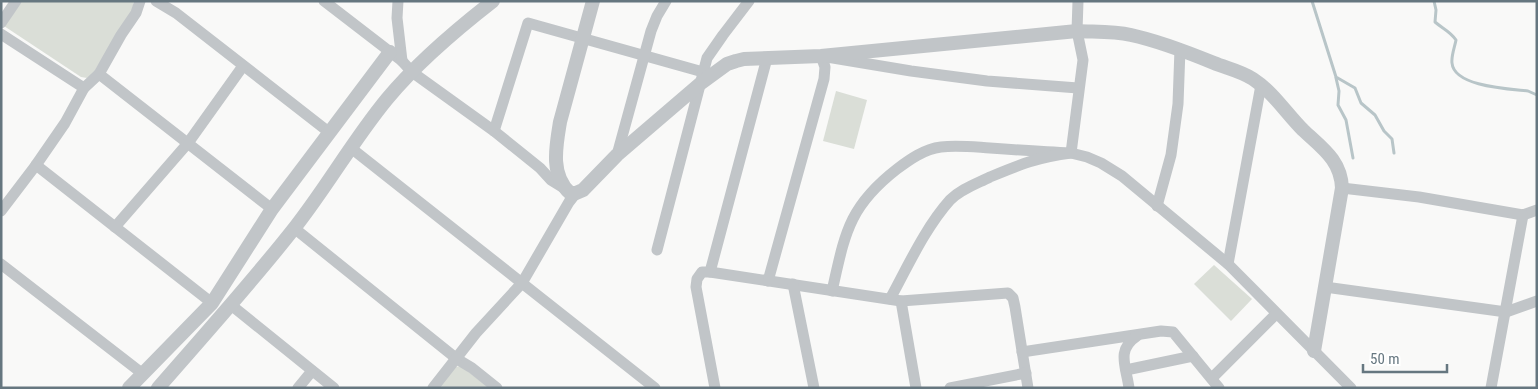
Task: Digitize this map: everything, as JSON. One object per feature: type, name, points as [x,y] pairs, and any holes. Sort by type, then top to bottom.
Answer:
[{"type":"street","points":[[1,23],[16,1]]},
{"type":"street","points":[[1,211],[36,165],[65,122],[84,88],[99,74],[136,12],[140,1]]},
{"type":"street","points":[[156,1],[176,12],[330,133]]},
{"type":"street","points":[[324,1],[402,61],[412,72],[494,130],[540,168],[551,180],[570,191],[582,190],[616,155],[702,78],[736,61],[822,56],[1077,31],[1130,35],[1180,49],[1251,78],[1261,85],[1337,165],[1341,175],[1342,188],[1314,350]]},
{"type":"street","points":[[398,1],[397,18],[402,61]]},
{"type":"street","points":[[158,388],[231,305],[294,228],[322,192],[387,99],[412,72],[493,1]]},
{"type":"street","points":[[570,191],[559,179],[557,170],[557,136],[593,1]]},
{"type":"street","points":[[616,155],[657,16],[666,1]]},
{"type":"street","points":[[656,250],[707,58],[749,1]]},
{"type":"street","points":[[1071,154],[1083,60],[1077,31],[1078,1]]},
{"type":"street","points":[[494,130],[528,23],[645,56],[702,78]]},
{"type":"street","points":[[1,34],[84,88]]},
{"type":"street","points":[[1157,206],[1171,155],[1178,104],[1180,49]]},
{"type":"street","points":[[129,388],[212,303],[272,209],[390,52]]},
{"type":"street","points":[[822,56],[921,73],[987,81],[1078,88]]},
{"type":"street","points":[[768,280],[824,79],[825,67],[822,56]]},
{"type":"street","points":[[710,272],[766,58]]},
{"type":"street","points":[[114,227],[188,142],[243,66]]},
{"type":"street","points":[[99,74],[272,209]]},
{"type":"street","points":[[1228,264],[1261,85]]},
{"type":"street","points":[[832,290],[844,238],[862,202],[874,188],[917,155],[930,149],[956,147],[1071,154],[1087,157],[1122,176],[1228,264],[1351,388]]},
{"type":"street","points":[[351,148],[655,388]]},
{"type":"street","points":[[916,388],[896,300],[933,223],[950,200],[960,192],[1012,167],[1052,156],[1071,154]]},
{"type":"street","points":[[36,165],[212,303]]},
{"type":"street","points":[[1342,188],[1419,197],[1522,215],[1537,210]]},
{"type":"street","points":[[433,388],[476,333],[522,283],[568,202],[570,191]]},
{"type":"street","points":[[1491,388],[1522,215]]},
{"type":"street","points":[[294,228],[496,388]]},
{"type":"street","points":[[1,264],[143,374]]},
{"type":"street","points":[[716,388],[696,287],[697,279],[702,272],[768,280],[896,300],[1008,293],[1015,307],[1028,388]]},
{"type":"street","points":[[793,284],[814,388]]},
{"type":"street","points":[[1325,287],[1506,312],[1537,301]]},
{"type":"street","points":[[231,305],[334,388]]},
{"type":"street","points":[[1212,378],[1276,314]]},
{"type":"street","points":[[1022,352],[1161,330],[1173,332],[1212,378],[1218,388]]},
{"type":"street","points":[[1129,388],[1124,354],[1125,348],[1129,342],[1139,335]]},
{"type":"street","points":[[1126,370],[1193,356]]},
{"type":"street","points":[[298,388],[312,371]]},
{"type":"street","points":[[950,388],[1026,373]]},
{"type":"shaded area","points":[[21,1],[134,1],[132,11],[92,75],[87,78],[81,77],[4,26]]},
{"type":"shaded area","points":[[836,91],[867,100],[854,149],[823,141]]},
{"type":"shaded area","points":[[1214,265],[1252,299],[1231,321],[1194,284]]},
{"type":"shaded area","points":[[461,366],[489,388],[437,388],[455,367]]},
{"type":"waterway","points":[[1312,1],[1336,77],[1355,88],[1361,103],[1375,115],[1384,131],[1392,139],[1394,153]]},
{"type":"waterway","points":[[1434,1],[1436,10],[1435,22],[1449,32],[1456,40],[1452,60],[1455,71],[1472,82],[1497,88],[1528,91],[1537,95]]},
{"type":"waterway","points":[[1336,78],[1339,91],[1338,105],[1346,120],[1353,158]]}]
